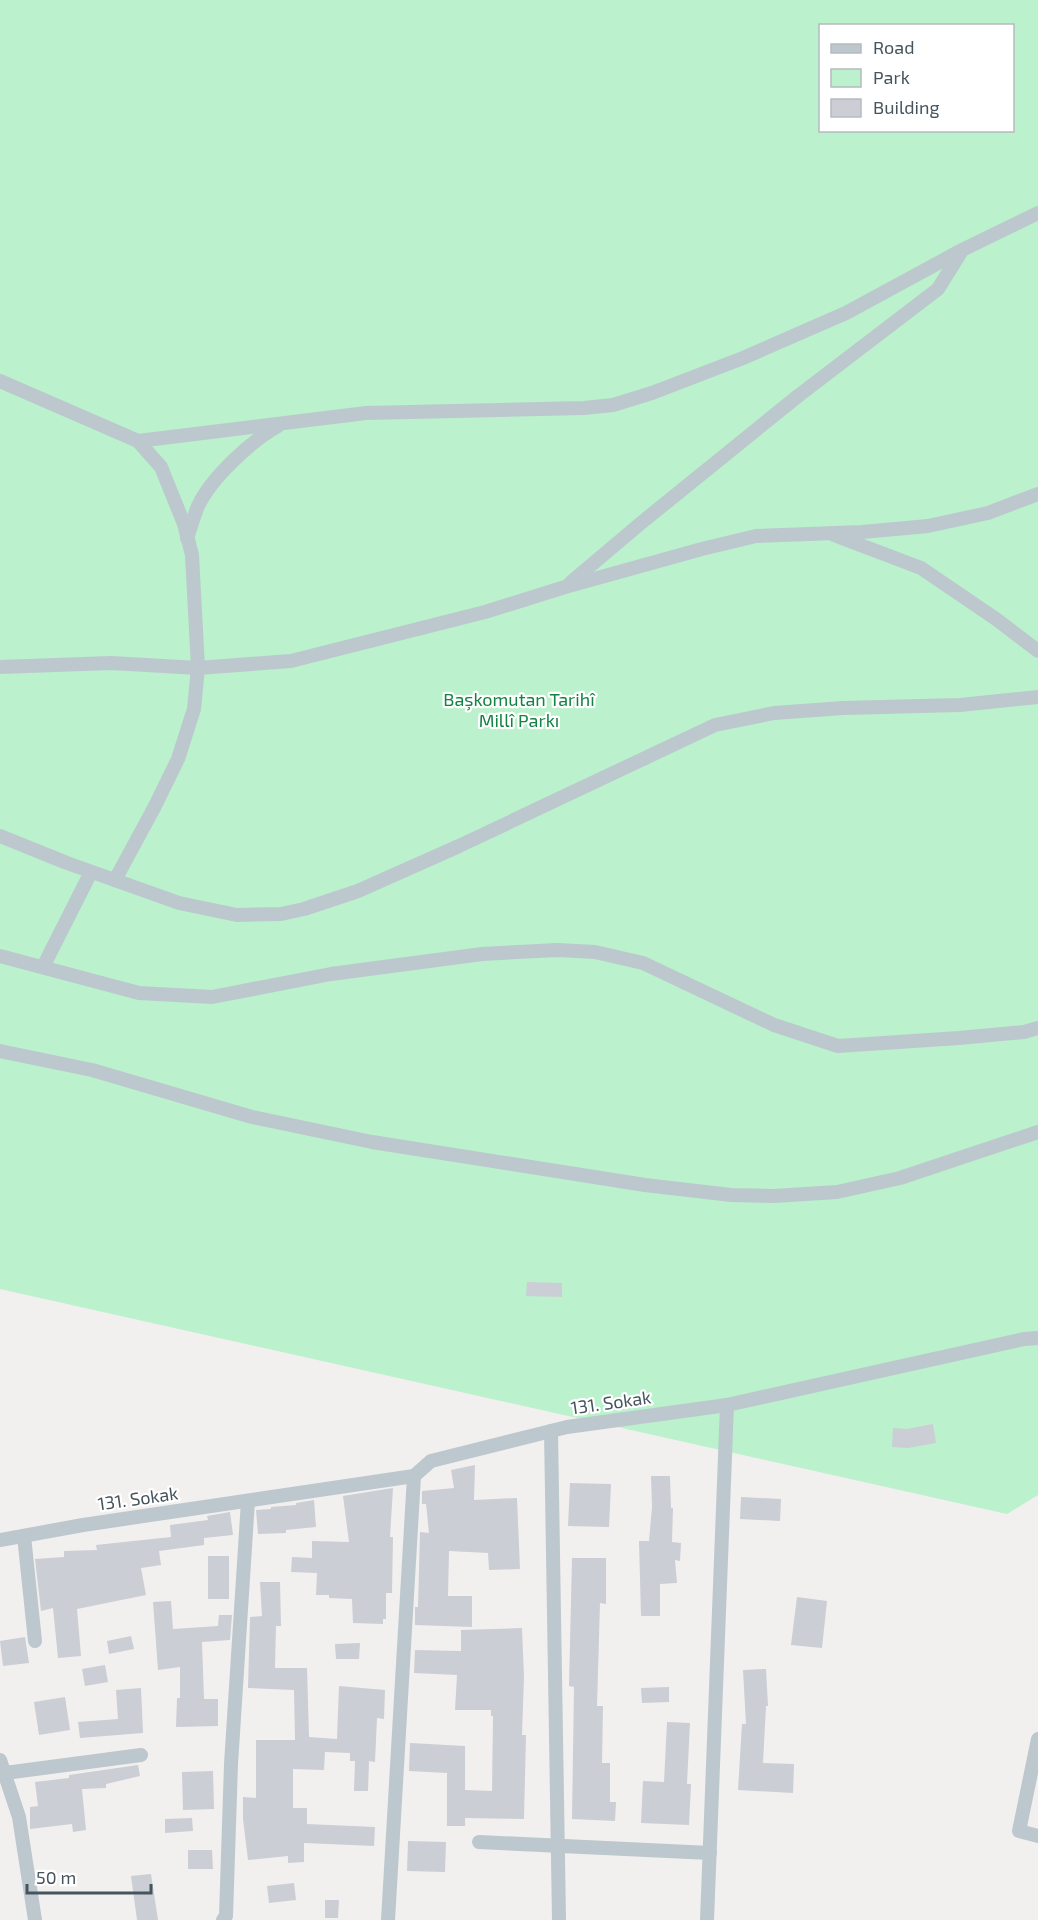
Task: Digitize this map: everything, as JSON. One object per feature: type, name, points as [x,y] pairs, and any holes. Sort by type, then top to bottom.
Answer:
[{"type":"street","points":[[138,441],[366,413],[584,408],[613,405],[652,393],[743,358],[846,313],[962,250],[1038,213]]},
{"type":"street","points":[[566,587],[641,523],[808,389],[938,289],[962,250]]},
{"type":"street","points":[[0,381],[138,441],[161,467],[184,524],[192,555],[198,668],[194,709],[177,759],[155,806],[115,880]]},
{"type":"street","points":[[187,538],[199,505],[214,482],[261,435],[285,422]]},
{"type":"street","points":[[0,667],[111,663],[198,668],[291,661],[485,612],[566,587],[756,536],[928,526],[988,513],[1038,494]]},
{"type":"street","points":[[829,533],[921,568],[1038,651]]},
{"type":"street","points":[[0,836],[179,903],[237,915],[281,914],[304,909],[378,882],[715,725],[774,713],[843,708],[960,705],[1038,697]]},
{"type":"street","points":[[43,967],[92,872]]},
{"type":"street","points":[[0,956],[139,993],[212,997],[331,974],[482,954],[557,950],[595,952],[643,963],[774,1025],[838,1046],[866,1046],[992,1035],[1024,1032],[1038,1028]]},
{"type":"street","points":[[0,1050],[92,1070],[252,1117],[372,1142],[645,1185],[731,1195],[774,1196],[837,1192],[900,1178],[1038,1132]]},
{"type":"street","name":"131. Sokak","points":[[0,1540],[414,1476],[431,1461],[551,1431],[727,1405],[1024,1339],[1038,1338]]},
{"type":"street","points":[[707,1920],[727,1405]]},
{"type":"street","points":[[551,1431],[559,1920]]},
{"type":"street","points":[[388,1920],[414,1476]]},
{"type":"street","points":[[223,1920],[226,1916],[231,1764],[248,1501]]},
{"type":"street","points":[[24,1536],[35,1641]]},
{"type":"street","points":[[1038,1739],[1019,1831],[1038,1836]]},
{"type":"street","points":[[35,1920],[19,1817],[3,1766],[141,1755]]},
{"type":"street","points":[[479,1842],[710,1853]]},
{"type":"green space","name":"Başkomutan Tarihî Millî Parkı","points":[[0,0],[1038,0],[1038,1495],[1007,1514],[0,1289]]},
{"type":"building","points":[[527,1282],[562,1283],[562,1297],[526,1296]]},
{"type":"building","points":[[933,1424],[936,1443],[908,1448],[892,1447],[893,1428],[907,1429]]},
{"type":"building","points":[[475,1465],[474,1500],[517,1498],[520,1569],[489,1570],[488,1553],[449,1551],[448,1596],[472,1596],[472,1627],[415,1625],[415,1607],[418,1607],[420,1532],[429,1533],[426,1504],[422,1504],[422,1491],[454,1488],[451,1470]]},
{"type":"building","points":[[651,1476],[670,1476],[671,1508],[673,1508],[672,1542],[681,1543],[680,1561],[675,1560],[677,1583],[660,1584],[660,1616],[641,1616],[639,1541],[649,1541],[652,1507]]},
{"type":"building","points":[[570,1483],[611,1484],[609,1527],[568,1526]]},
{"type":"building","points":[[393,1488],[390,1537],[393,1537],[392,1593],[386,1593],[386,1619],[383,1619],[383,1624],[353,1623],[352,1599],[316,1595],[317,1573],[291,1572],[292,1557],[312,1558],[312,1541],[349,1542],[343,1496]]},
{"type":"building","points":[[741,1497],[781,1499],[780,1521],[740,1519]]},
{"type":"building","points":[[314,1500],[316,1527],[286,1530],[286,1533],[258,1534],[256,1510],[296,1505],[296,1503]]},
{"type":"building","points":[[230,1512],[233,1535],[204,1538],[204,1545],[159,1551],[161,1565],[141,1568],[146,1595],[77,1609],[81,1656],[58,1658],[53,1608],[41,1611],[35,1559],[64,1557],[64,1551],[97,1550],[96,1545],[171,1537],[170,1525],[208,1520],[207,1516]]},
{"type":"building","points":[[208,1556],[229,1556],[229,1599],[208,1599]]},
{"type":"building","points":[[572,1558],[606,1558],[606,1604],[600,1603],[597,1706],[603,1706],[602,1763],[610,1763],[610,1802],[616,1802],[615,1821],[572,1819],[574,1687],[569,1686]]},
{"type":"building","points":[[260,1582],[280,1582],[281,1626],[276,1626],[275,1668],[307,1668],[309,1737],[337,1739],[339,1686],[385,1690],[384,1719],[377,1718],[375,1762],[369,1761],[368,1791],[354,1791],[355,1761],[350,1761],[350,1753],[325,1752],[324,1770],[293,1769],[293,1808],[307,1808],[307,1824],[375,1827],[374,1846],[304,1843],[304,1862],[288,1863],[288,1856],[248,1860],[243,1797],[256,1798],[256,1740],[295,1740],[294,1690],[248,1688],[250,1617],[262,1616]]},
{"type":"building","points":[[797,1597],[827,1601],[822,1648],[791,1645]]},
{"type":"building","points":[[171,1601],[173,1629],[218,1626],[219,1615],[232,1615],[230,1640],[202,1642],[204,1699],[218,1699],[218,1726],[176,1727],[177,1698],[180,1698],[180,1667],[158,1670],[153,1602]]},
{"type":"building","points":[[522,1628],[524,1677],[522,1735],[526,1735],[524,1819],[465,1818],[465,1826],[447,1826],[447,1773],[409,1771],[410,1743],[465,1746],[465,1790],[492,1791],[493,1716],[491,1716],[491,1710],[455,1710],[457,1675],[414,1673],[415,1650],[461,1651],[461,1630]]},
{"type":"building","points":[[131,1636],[134,1649],[109,1654],[107,1641]]},
{"type":"building","points":[[25,1637],[29,1663],[3,1666],[0,1641]]},
{"type":"building","points":[[360,1643],[359,1659],[336,1659],[335,1644]]},
{"type":"building","points":[[105,1665],[108,1682],[85,1686],[82,1669]]},
{"type":"building","points":[[766,1669],[768,1706],[766,1706],[763,1763],[794,1764],[793,1793],[738,1790],[742,1724],[746,1724],[743,1670]]},
{"type":"building","points":[[669,1687],[669,1702],[642,1703],[641,1688]]},
{"type":"building","points":[[141,1688],[143,1733],[80,1738],[78,1722],[118,1719],[116,1690]]},
{"type":"building","points":[[65,1697],[70,1730],[39,1735],[34,1702]]},
{"type":"building","points":[[667,1722],[690,1723],[687,1784],[691,1784],[689,1825],[641,1823],[643,1781],[664,1782]]},
{"type":"building","points":[[138,1765],[140,1776],[106,1784],[106,1788],[82,1789],[86,1830],[73,1832],[72,1824],[30,1829],[30,1807],[38,1806],[35,1782]]},
{"type":"building","points":[[213,1771],[214,1809],[183,1810],[182,1772]]},
{"type":"building","points":[[192,1818],[193,1831],[165,1833],[165,1819]]},
{"type":"building","points":[[408,1841],[446,1842],[445,1872],[407,1871]]},
{"type":"building","points":[[188,1850],[212,1850],[213,1869],[188,1869]]},
{"type":"building","points":[[151,1874],[158,1920],[137,1920],[131,1876]]},
{"type":"building","points":[[294,1883],[296,1900],[269,1903],[267,1886]]},
{"type":"building","points":[[325,1900],[339,1900],[338,1918],[325,1918]]}]
